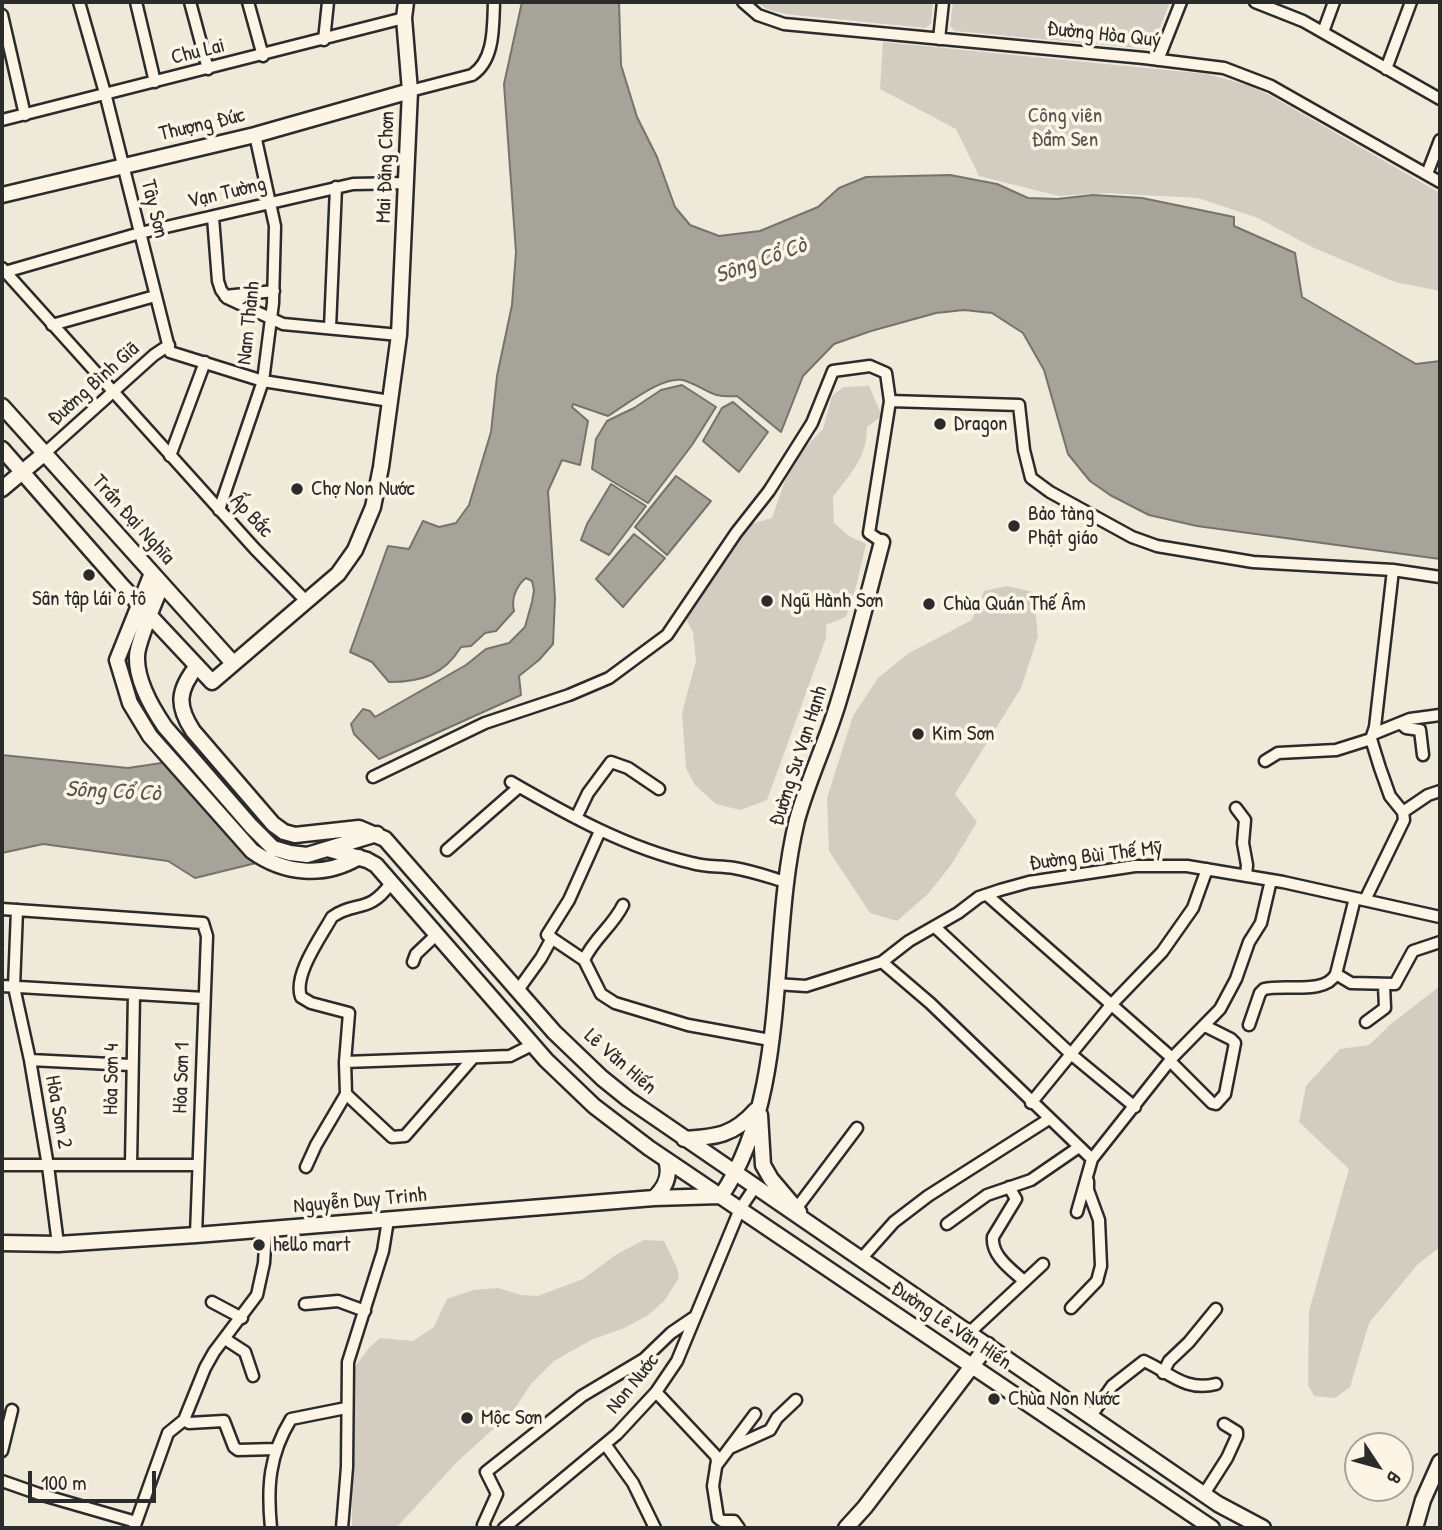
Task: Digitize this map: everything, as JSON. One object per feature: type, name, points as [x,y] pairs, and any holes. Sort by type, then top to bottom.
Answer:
[{"type":"main road","name":"Mai Đăng Chơn","points":[[197,666],[212,682],[338,574],[355,550],[373,507],[399,335],[410,91],[404,18],[406,2]]},
{"type":"main road","name":"Thượng Đức","points":[[2,195],[255,135],[410,91]]},
{"type":"main road","name":"Trần Đại Nghĩa","points":[[2,406],[233,663]]},
{"type":"main road","points":[[2,449],[197,666],[182,692],[183,715],[193,731],[268,818],[284,832],[295,835],[359,828],[377,834]]},
{"type":"main road","points":[[2,489],[45,453]]},
{"type":"main road","name":"Đường Sư Vạn Hạnh","points":[[721,1196],[736,1174],[759,1107],[767,1072],[786,882],[798,820],[839,701],[883,542]]},
{"type":"main road","points":[[157,578],[140,604],[117,660],[130,703],[150,736],[252,851],[265,860],[284,869],[298,871],[343,866],[359,857]]},
{"type":"main road","points":[[157,578],[150,616],[137,655],[146,692],[164,727],[273,848],[307,855],[331,850],[377,834]]},
{"type":"main road","points":[[164,727],[183,715]]},
{"type":"main road","name":"Lê Văn Hiến","points":[[377,834],[394,847],[554,1031],[602,1078],[628,1100],[861,1259]]},
{"type":"main road","points":[[331,850],[359,857],[376,865],[533,1045],[594,1106],[666,1160],[669,1169],[667,1182],[654,1198]]},
{"type":"main road","points":[[684,1139],[718,1137],[743,1124],[759,1107]]},
{"type":"main road","points":[[759,1107],[763,1164],[771,1180],[806,1221]]},
{"type":"main road","name":"Đường Lê Văn Hiến","points":[[666,1160],[1212,1528]]},
{"type":"main road","name":"Nguyễn Duy Trinh","points":[[2,1243],[58,1244],[196,1235],[654,1198],[721,1196]]},
{"type":"main road","name":"Đường Lê Văn Hiến","points":[[861,1259],[1204,1494],[1263,1528]]},
{"type":"main road","points":[[846,1528],[865,1507],[988,1345]]},
{"type":"main road","points":[[1415,1528],[1423,1500],[1436,1484],[1440,1462]]},
{"type":"street","name":"Tây Sơn","points":[[79,2],[169,345]]},
{"type":"street","points":[[136,2],[155,82]]},
{"type":"street","points":[[190,2],[208,69]]},
{"type":"street","points":[[247,2],[263,56]]},
{"type":"street","points":[[324,40],[328,2]]},
{"type":"street","points":[[410,91],[472,75],[478,71],[492,41],[494,2]]},
{"type":"street","name":"Đường Hòa Quý","points":[[743,2],[758,15],[784,24],[1224,68],[1279,90],[1440,182]]},
{"type":"street","points":[[939,38],[943,2]]},
{"type":"street","points":[[1158,60],[1181,2]]},
{"type":"street","points":[[1257,2],[1323,32],[1440,99]]},
{"type":"street","points":[[1323,32],[1335,2]]},
{"type":"street","points":[[1386,69],[1411,2]]},
{"type":"street","points":[[2,15],[5,46],[24,115]]},
{"type":"street","name":"Chu Lai","points":[[2,120],[263,56],[404,18]]},
{"type":"street","name":"Nam Thành","points":[[219,510],[262,380],[274,291],[275,226],[255,135]]},
{"type":"street","points":[[1427,174],[1440,140]]},
{"type":"street","name":"Vạn Tường","points":[[4,270],[140,233],[336,187],[407,183]]},
{"type":"street","points":[[330,328],[336,187]]},
{"type":"street","points":[[213,217],[217,275],[220,290],[225,296],[283,324],[399,335]]},
{"type":"street","name":"Ấp Bắc","points":[[4,270],[219,510],[306,601]]},
{"type":"street","points":[[225,296],[274,291]]},
{"type":"street","points":[[52,325],[155,296]]},
{"type":"street","points":[[169,345],[170,352],[262,380],[390,401]]},
{"type":"street","name":"Đường Bình Giã","points":[[45,453],[154,355],[169,345]]},
{"type":"street","points":[[170,456],[205,362]]},
{"type":"street","points":[[373,777],[485,723],[569,695],[609,678],[667,635],[736,533],[769,491],[812,423],[833,371],[870,366],[886,373],[890,401],[1019,405],[1024,450],[1031,478],[1050,492],[1120,530],[1157,546],[1253,562],[1393,570],[1440,577]]},
{"type":"street","name":"Đường Sư Vạn Hạnh","points":[[883,542],[869,533],[890,401]]},
{"type":"street","points":[[1366,900],[1404,820],[1403,812],[1390,796],[1372,736],[1393,570]]},
{"type":"street","points":[[1265,761],[1278,753],[1336,750],[1410,719],[1440,715]]},
{"type":"street","points":[[1400,723],[1406,728],[1420,730],[1423,755]]},
{"type":"street","points":[[576,818],[589,793],[611,762],[628,768],[659,789]]},
{"type":"street","points":[[447,850],[515,785],[600,831],[663,855],[695,864],[738,869],[786,882]]},
{"type":"street","points":[[1403,812],[1427,794],[1440,791]]},
{"type":"street","points":[[1236,808],[1245,820],[1243,843],[1246,876]]},
{"type":"street","points":[[600,831],[569,901],[547,935],[584,960],[601,993],[615,1003],[688,1025],[770,1041]]},
{"type":"street","name":"Đường Bùi Thế Mỹ","points":[[776,984],[806,986],[882,962],[909,941],[979,897],[1029,882],[1135,866],[1166,865],[1207,869],[1271,880],[1440,917]]},
{"type":"street","points":[[1031,1102],[1111,1005],[1162,952],[1193,908],[1207,869]]},
{"type":"street","points":[[1077,1212],[1092,1159],[1171,1060],[1220,1009],[1236,979],[1249,942],[1261,923],[1271,880]]},
{"type":"street","points":[[306,1167],[346,1094],[345,1062],[349,1013],[303,1000],[299,985],[304,967],[332,917],[372,903],[382,896],[391,883]]},
{"type":"street","points":[[987,895],[1111,1005],[1216,1104],[1225,1094],[1235,1043],[1205,1026]]},
{"type":"street","points":[[1249,1025],[1260,993],[1264,989],[1325,986],[1332,981],[1354,898]]},
{"type":"street","points":[[584,960],[597,937],[614,921],[623,905]]},
{"type":"street","points":[[2,909],[17,910]]},
{"type":"street","name":"Hỏa Sơn 1","points":[[17,910],[203,923],[207,936],[196,1235]]},
{"type":"street","name":"Hỏa Sơn 2","points":[[17,910],[14,987],[30,1060],[58,1244]]},
{"type":"street","points":[[934,927],[1072,1055],[1135,1107]]},
{"type":"street","points":[[413,962],[416,954],[436,935]]},
{"type":"street","points":[[518,990],[552,938]]},
{"type":"street","points":[[1336,974],[1351,983],[1392,985],[1398,982],[1416,948],[1440,942]]},
{"type":"street","points":[[882,962],[930,1003],[1092,1159]]},
{"type":"street","points":[[1366,1022],[1385,1009],[1384,985]]},
{"type":"street","points":[[2,986],[204,998]]},
{"type":"street","name":"Hỏa Sơn 4","points":[[131,1165],[134,994]]},
{"type":"street","points":[[345,1062],[510,1056],[533,1045]]},
{"type":"street","points":[[346,1094],[392,1137],[405,1136],[472,1058]]},
{"type":"street","points":[[30,1060],[131,1065]]},
{"type":"street","points":[[861,1259],[894,1222],[928,1196],[1049,1119]]},
{"type":"street","points":[[796,1209],[857,1128]]},
{"type":"street","points":[[947,1224],[987,1195],[1031,1180],[1079,1147]]},
{"type":"street","points":[[2,1165],[198,1165]]},
{"type":"street","points":[[1071,1308],[1097,1280],[1101,1266],[1099,1220],[1088,1190],[1088,1174]]},
{"type":"street","name":"Non Nước","points":[[504,1528],[605,1444],[656,1392],[677,1361],[740,1209],[755,1187]]},
{"type":"street","points":[[1009,1187],[1016,1199],[993,1237],[992,1244],[1001,1260],[1024,1282]]},
{"type":"street","points":[[342,1528],[347,1467],[348,1362],[383,1251],[388,1220]]},
{"type":"street","points":[[2,1481],[135,1525],[168,1433],[184,1420],[205,1368],[257,1295],[264,1263],[266,1230]]},
{"type":"street","points":[[970,1332],[1043,1264]]},
{"type":"street","points":[[305,1304],[338,1301],[365,1311]]},
{"type":"street","points":[[212,1302],[242,1318]]},
{"type":"street","points":[[1163,1373],[1169,1361],[1189,1342],[1216,1308]]},
{"type":"street","points":[[485,1528],[483,1525],[497,1494],[486,1472],[582,1396],[644,1359],[671,1333],[693,1318]]},
{"type":"street","points":[[225,1339],[245,1352],[253,1376]]},
{"type":"street","points":[[1091,1416],[1112,1386],[1144,1361],[1176,1381],[1200,1386],[1216,1384]]},
{"type":"street","points":[[656,1392],[716,1456],[713,1486],[718,1518],[722,1521],[734,1521],[739,1528]]},
{"type":"street","points":[[730,1448],[770,1430],[777,1418],[796,1400]]},
{"type":"street","points":[[271,1528],[270,1468],[275,1449],[291,1419],[346,1408]]},
{"type":"street","points":[[2,1451],[12,1410]]},
{"type":"street","points":[[716,1466],[755,1414]]},
{"type":"street","points":[[184,1420],[188,1423],[224,1421],[234,1447],[238,1450],[275,1449]]},
{"type":"street","points":[[1204,1494],[1227,1458],[1237,1436],[1237,1432],[1224,1424]]},
{"type":"street","points":[[605,1444],[633,1483],[655,1528]]},
{"type":"green space","points":[[756,2],[933,2],[931,24],[925,28],[785,14],[767,9]]},
{"type":"green space","points":[[953,2],[1170,2],[1153,45],[1148,49],[955,31],[950,26]]},
{"type":"green space","name":"Công viên Đầm Sen","points":[[883,42],[1207,74],[1251,86],[1440,193],[1440,291],[1395,282],[1312,247],[1258,218],[1198,198],[1106,193],[1059,196],[979,176],[956,129],[880,89]]},
{"type":"green space","name":"Ngũ Hành Sơn","points":[[869,386],[882,416],[867,427],[861,457],[833,497],[834,523],[849,536],[866,544],[846,617],[826,625],[826,638],[767,800],[740,810],[716,804],[695,785],[686,768],[682,713],[696,661],[693,632],[680,607],[685,595],[712,570],[748,525],[772,518],[786,478],[785,468],[823,429],[832,396],[843,387]]},
{"type":"green space","name":"Ngũ Hành Sơn","points":[[1007,586],[1033,592],[1038,636],[1021,688],[955,794],[977,822],[951,865],[928,894],[897,921],[870,913],[829,851],[827,798],[853,716],[878,678],[909,653],[972,620],[984,591]]},
{"type":"green space","points":[[1440,986],[1440,1247],[1418,1264],[1369,1323],[1350,1387],[1335,1398],[1314,1396],[1308,1385],[1309,1311],[1349,1169],[1299,1122],[1306,1086],[1340,1049],[1369,1045]]},
{"type":"green space","points":[[644,1240],[664,1241],[677,1268],[679,1278],[664,1301],[647,1316],[622,1329],[593,1339],[554,1361],[531,1384],[513,1411],[457,1462],[396,1528],[352,1528],[352,1486],[347,1442],[348,1376],[369,1348],[380,1338],[413,1341],[434,1327],[447,1299],[473,1290],[498,1288],[521,1295],[538,1296],[583,1279],[617,1254]]},
{"type":"water","name":"Sông Cổ Cò","points":[[522,2],[619,2],[621,65],[637,117],[657,157],[675,207],[690,225],[719,236],[760,231],[818,207],[839,188],[866,177],[950,175],[997,184],[1028,198],[1057,199],[1093,195],[1142,198],[1234,217],[1234,226],[1295,253],[1302,297],[1416,364],[1440,361],[1440,559],[1197,526],[1149,515],[1110,495],[1090,481],[1068,454],[1044,370],[1023,333],[992,313],[964,310],[936,313],[834,344],[803,376],[781,432],[737,396],[715,395],[686,381],[677,380],[657,386],[608,416],[573,404],[572,407],[588,421],[580,465],[562,460],[548,491],[555,599],[553,644],[519,676],[521,695],[379,759],[354,734],[351,724],[363,709],[370,711],[375,717],[466,665],[486,649],[509,643],[525,627],[532,602],[532,581],[526,578],[515,593],[514,611],[496,631],[485,633],[471,646],[461,647],[447,664],[421,678],[389,682],[372,662],[350,652],[388,546],[409,549],[423,521],[439,527],[456,523],[469,505],[491,432],[497,376],[512,305],[516,252],[504,84]]},
{"type":"water","points":[[682,385],[716,407],[692,445],[648,503],[592,469],[596,439],[607,421],[634,408],[661,390]]},
{"type":"water","points":[[733,402],[768,432],[739,472],[703,441],[722,408]]},
{"type":"water","points":[[676,476],[711,501],[667,555],[635,527]]},
{"type":"water","points":[[611,484],[646,506],[609,555],[581,540],[587,524]]},
{"type":"water","points":[[634,534],[665,558],[623,607],[596,579]]},
{"type":"water","name":"Sông Cổ Cò","points":[[2,755],[128,768],[168,762],[239,843],[244,855],[256,863],[195,878],[168,861],[43,844],[2,853]]},
{"type":"place","name":"Dragon","points":[[940,424]]},
{"type":"place","name":"Chợ Non Nước","points":[[297,489]]},
{"type":"place","name":"Bảo tàng Phật giáo","points":[[1014,526]]},
{"type":"place","name":"Sân tập lái ô tô","points":[[89,575]]},
{"type":"place","name":"Ngũ Hành Sơn","points":[[767,601]]},
{"type":"place","name":"Chùa Quán Thế Âm","points":[[929,604]]},
{"type":"place","name":"Kim Sơn","points":[[918,734]]},
{"type":"place","name":"hello mart","points":[[259,1245]]},
{"type":"place","name":"Chùa Non Nước","points":[[994,1399]]},
{"type":"place","name":"Mộc Sơn","points":[[467,1418]]}]
